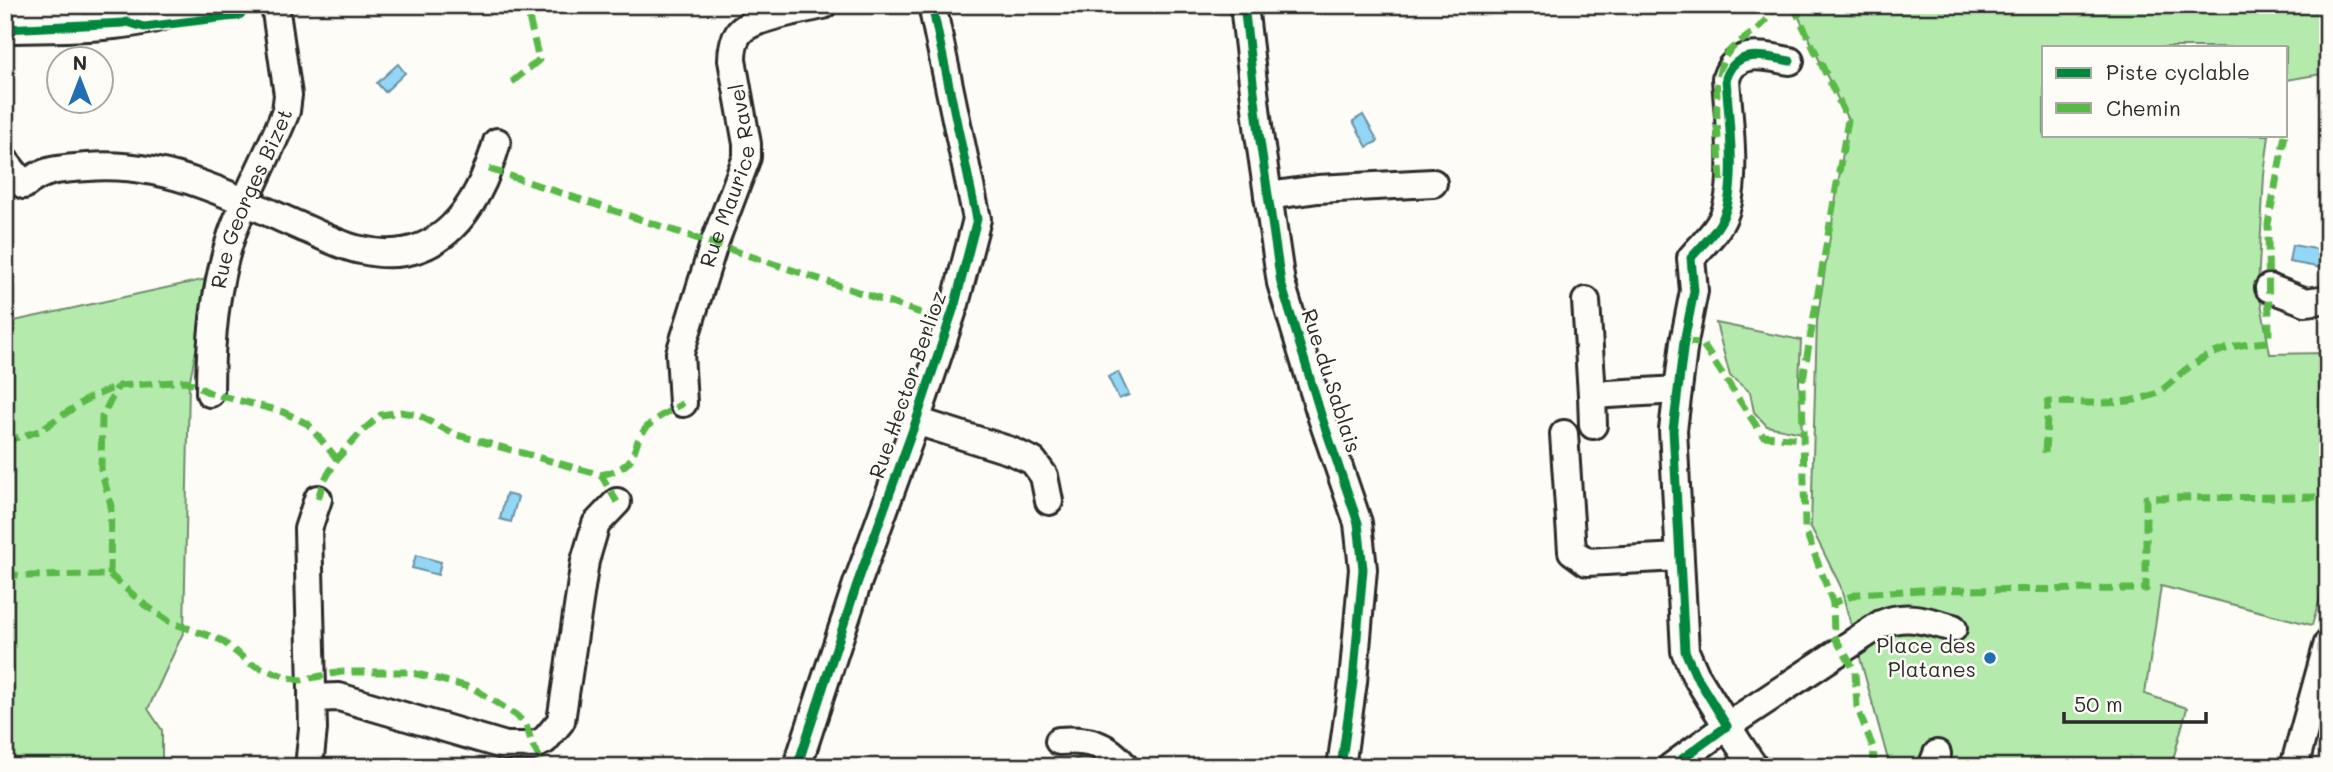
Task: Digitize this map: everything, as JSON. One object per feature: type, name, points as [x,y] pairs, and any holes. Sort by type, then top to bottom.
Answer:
[{"type":"street","points":[[5,8],[75,5]]},
{"type":"street","points":[[5,29],[145,21],[180,11],[187,5]]},
{"type":"street","name":"Rue Georges Bizet","points":[[210,393],[210,348],[218,291],[232,234],[286,111],[288,95],[275,5]]},
{"type":"street","name":"Rue Maurice Ravel","points":[[683,403],[680,353],[714,244],[747,157],[732,60],[733,47],[738,34],[745,27],[823,5]]},
{"type":"street","name":"Rue Hector Berlioz","points":[[797,767],[857,584],[955,304],[977,219],[932,5]]},
{"type":"street","name":"Rue du Sablais","points":[[1244,5],[1281,283],[1322,418],[1358,523],[1363,569],[1353,682],[1341,767]]},
{"type":"street","points":[[1754,767],[1695,674],[1685,651],[1672,430],[1694,291],[1691,258],[1709,239],[1724,216],[1730,193],[1726,78],[1729,69],[1738,60],[1753,54],[1790,61]]},
{"type":"street","points":[[5,161],[24,186],[38,174],[56,169],[101,166],[148,170],[203,185],[358,250],[393,254],[440,239],[475,198],[489,169],[497,142]]},
{"type":"street","points":[[1268,196],[1318,189],[1433,183]]},
{"type":"street","points":[[2269,288],[2306,302],[2328,299]]},
{"type":"street","points":[[1586,301],[1593,425]]},
{"type":"street","points":[[1592,395],[1678,390]]},
{"type":"street","points":[[916,421],[1033,461],[1044,476],[1049,501]]},
{"type":"street","points":[[1564,434],[1572,551],[1587,562],[1679,557]]},
{"type":"street","points":[[309,767],[313,729],[308,529],[318,499]]},
{"type":"street","points":[[312,698],[339,697],[506,746],[533,746],[545,740],[561,721],[580,583],[596,524],[617,502]]},
{"type":"street","points":[[1671,767],[1727,726],[1888,621],[1912,616],[1953,628]]},
{"type":"street","points":[[2294,767],[2316,729],[2328,643]]},
{"type":"street","points":[[1059,741],[1081,739],[1103,746],[1116,755],[1125,767]]},
{"type":"green space","points":[[1793,5],[2328,5],[2328,73],[2288,80],[2288,46],[2042,46],[2042,136],[2269,136],[2258,286],[2270,354],[2328,353],[2328,572],[2312,625],[2161,586],[2145,694],[2187,708],[2171,767],[1890,767],[1840,585],[1811,527],[1817,321],[1848,120]]},
{"type":"green space","points":[[211,278],[189,384],[184,631],[148,709],[162,730],[162,767],[5,767],[5,323]]},
{"type":"green space","points":[[1716,323],[1801,340],[1799,382],[1802,433],[1767,426],[1754,412],[1750,392],[1730,376]]},
{"type":"green space","points":[[1084,755],[1098,755],[1115,767],[1045,767],[1047,760],[1064,766]]},
{"type":"water","points":[[398,64],[405,73],[385,92],[377,83]]},
{"type":"water","points":[[1363,115],[1378,141],[1367,147],[1353,121]]},
{"type":"water","points":[[2292,245],[2328,251],[2328,269],[2289,262]]},
{"type":"water","points":[[1118,372],[1129,395],[1119,399],[1108,377]]},
{"type":"water","points":[[506,494],[518,497],[511,522],[500,519]]},
{"type":"water","points":[[416,555],[441,562],[438,575],[412,568]]},
{"type":"marked path","points":[[512,82],[539,60],[526,5]]},
{"type":"marked path","points":[[1721,181],[1717,96],[1722,65],[1730,50],[1759,27],[1778,5]]},
{"type":"marked path","points":[[1793,5],[1848,120],[1802,385],[1805,529],[1833,603]]},
{"type":"marked path","points":[[2045,453],[2048,402],[2102,403],[2143,398],[2159,392],[2184,371],[2214,353],[2245,344],[2269,342],[2268,224],[2285,136]]},
{"type":"marked path","points":[[489,169],[948,322]]},
{"type":"marked path","points":[[1684,342],[1702,343],[1763,436],[1803,439]]},
{"type":"marked path","points":[[5,438],[12,439],[39,431],[87,399],[118,386],[186,381],[210,393],[283,412],[308,424],[337,459]]},
{"type":"marked path","points":[[110,575],[111,505],[101,469],[102,417],[118,386]]},
{"type":"marked path","points":[[601,475],[615,471],[630,461],[638,441],[649,425],[683,403]]},
{"type":"marked path","points":[[318,499],[323,483],[337,459],[361,432],[381,415],[401,412],[418,415],[454,434],[601,475],[617,502]]},
{"type":"marked path","points":[[1873,767],[1874,750],[1857,707],[1855,671],[1834,636],[1833,603],[1858,594],[1920,590],[2146,589],[2146,498],[2328,497]]},
{"type":"marked path","points":[[5,573],[21,576],[110,575],[170,622],[221,640],[251,664],[289,678],[301,680],[341,672],[409,672],[473,688],[516,715],[526,725],[533,746],[545,767]]},
{"type":"cycle path","points":[[127,22],[144,27],[238,16],[252,5]]},
{"type":"cycle path","points":[[797,767],[857,584],[955,304],[977,219],[932,5]]},
{"type":"cycle path","points":[[1244,5],[1259,134],[1281,283],[1322,418],[1358,523],[1363,569],[1353,682],[1341,767]]},
{"type":"cycle path","points":[[5,29],[124,23]]},
{"type":"cycle path","points":[[1671,767],[1727,726],[1695,674],[1685,651],[1673,430],[1684,342],[1694,291],[1691,258],[1718,227],[1728,201],[1731,148],[1726,78],[1731,68],[1744,58],[1753,56],[1790,61]]},
{"type":"place","name":"Place des Platanes","points":[[1990,658]]}]
